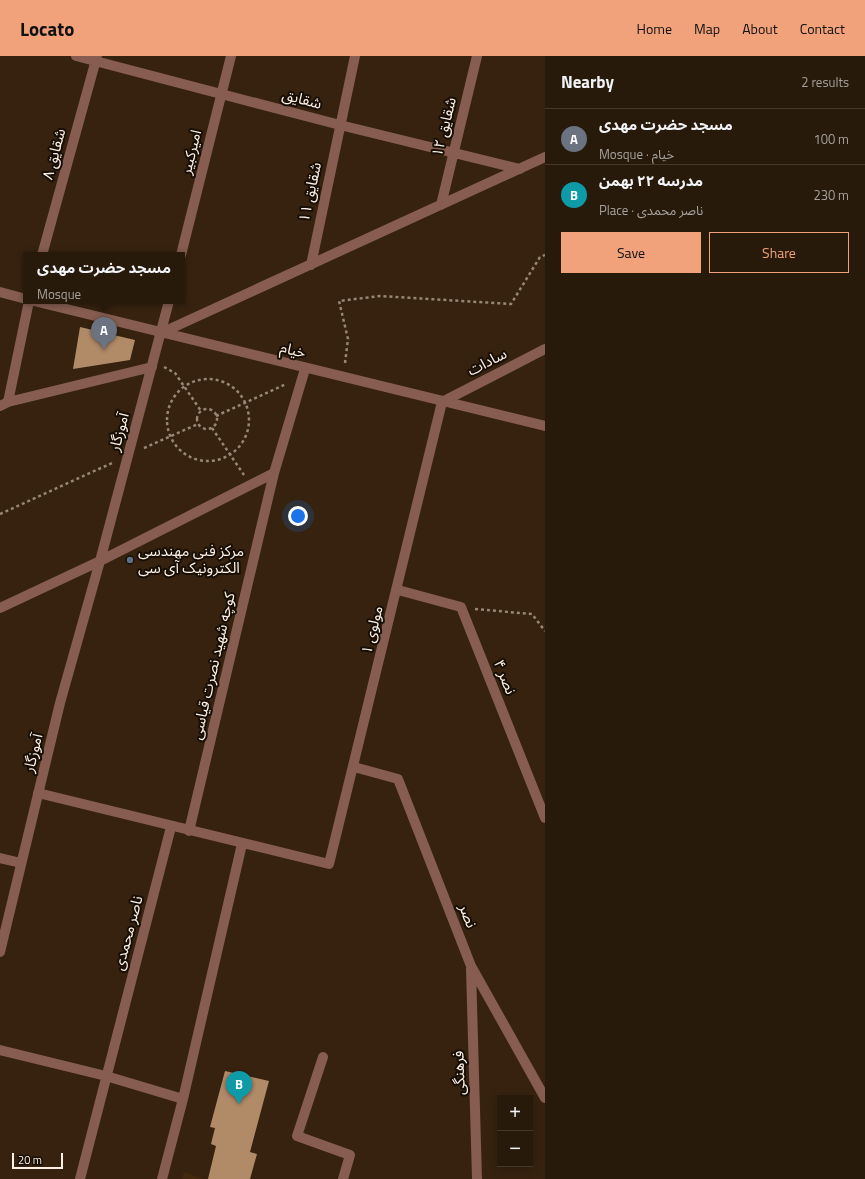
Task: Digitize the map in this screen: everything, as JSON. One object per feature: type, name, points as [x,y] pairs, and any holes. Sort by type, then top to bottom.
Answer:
[{"type":"street","name":"شقایق","points":[[76,56],[96,58],[340,125],[520,169]]},
{"type":"street","name":"امیرکبیر","points":[[182,252],[231,56]]},
{"type":"street","name":"شقایق ۱۱","points":[[311,265],[355,56]]},
{"type":"street","name":"شقایق ۱۲","points":[[441,205],[476,56]]},
{"type":"street","name":"شقایق ۸","points":[[43,252],[96,58]]},
{"type":"street","points":[[161,333],[545,157]]},
{"type":"street","points":[[0,292],[23,298]]},
{"type":"street","points":[[28,304],[4,404],[153,364]]},
{"type":"street","name":"خیام","points":[[46,304],[161,333],[304,373],[343,378],[545,426]]},
{"type":"street","points":[[161,333],[168,304]]},
{"type":"street","name":"آموزگار","points":[[0,952],[60,703],[100,562],[161,333]]},
{"type":"street","name":"سادات","points":[[442,402],[545,349]]},
{"type":"street","name":"کوچه شهید نصرت قیاسی","points":[[189,831],[274,473],[304,373]]},
{"type":"street","name":"مولوی ۱","points":[[242,844],[329,864],[398,590],[442,402]]},
{"type":"street","points":[[0,608],[100,562],[274,473]]},
{"type":"street","points":[[398,590],[461,607]]},
{"type":"street","name":"نصر ۴","points":[[461,607],[545,818]]},
{"type":"street","name":"نصر","points":[[354,767],[398,779],[471,966],[545,1098]]},
{"type":"street","points":[[38,793],[242,844],[183,1099],[162,1179]]},
{"type":"street","name":"ناصر محمدی","points":[[80,1179],[171,827]]},
{"type":"street","points":[[0,858],[21,863]]},
{"type":"street","name":"فرهنگی","points":[[471,966],[477,1179]]},
{"type":"street","points":[[0,1050],[106,1076],[183,1099]]},
{"type":"street","points":[[323,1057],[297,1136],[350,1155],[342,1179]]},
{"type":"path","points":[[343,378],[348,339],[339,301],[380,296],[511,304],[540,257],[545,255]]},
{"type":"path","points":[[153,364],[175,373],[201,411]]},
{"type":"path","points":[[216,416],[246,403],[304,373]]},
{"type":"path","points":[[211,378],[236,388],[246,403],[249,412],[249,425],[245,438],[238,449],[231,454],[213,461],[200,460],[187,455],[176,446],[171,437],[167,421],[169,407],[175,395],[185,386],[198,380],[211,378]]},
{"type":"path","points":[[209,409],[216,416],[216,422],[212,428],[206,429],[198,424],[197,418],[201,411],[209,409]]},
{"type":"path","points":[[0,514],[198,424]]},
{"type":"path","points":[[212,428],[231,454],[250,485]]},
{"type":"path","points":[[461,607],[532,614],[545,631]]},
{"type":"shaded area","points":[[184,1172],[204,1179],[182,1179]]},
{"type":"building","points":[[80,327],[135,340],[130,360],[73,369]]},
{"type":"building","points":[[225,1071],[269,1081],[250,1152],[257,1154],[250,1179],[208,1179],[216,1146],[211,1144],[215,1128],[210,1127]]},
{"type":"place","name":"مسجد حضرت مهدی","points":[[104,350]]},
{"type":"place","name":"مرکز فنی مهندسی الکترونیک آی سی","points":[[130,560]]},
{"type":"place","name":"مدرسه ۲۲ بهمن","points":[[239,1104]]}]
